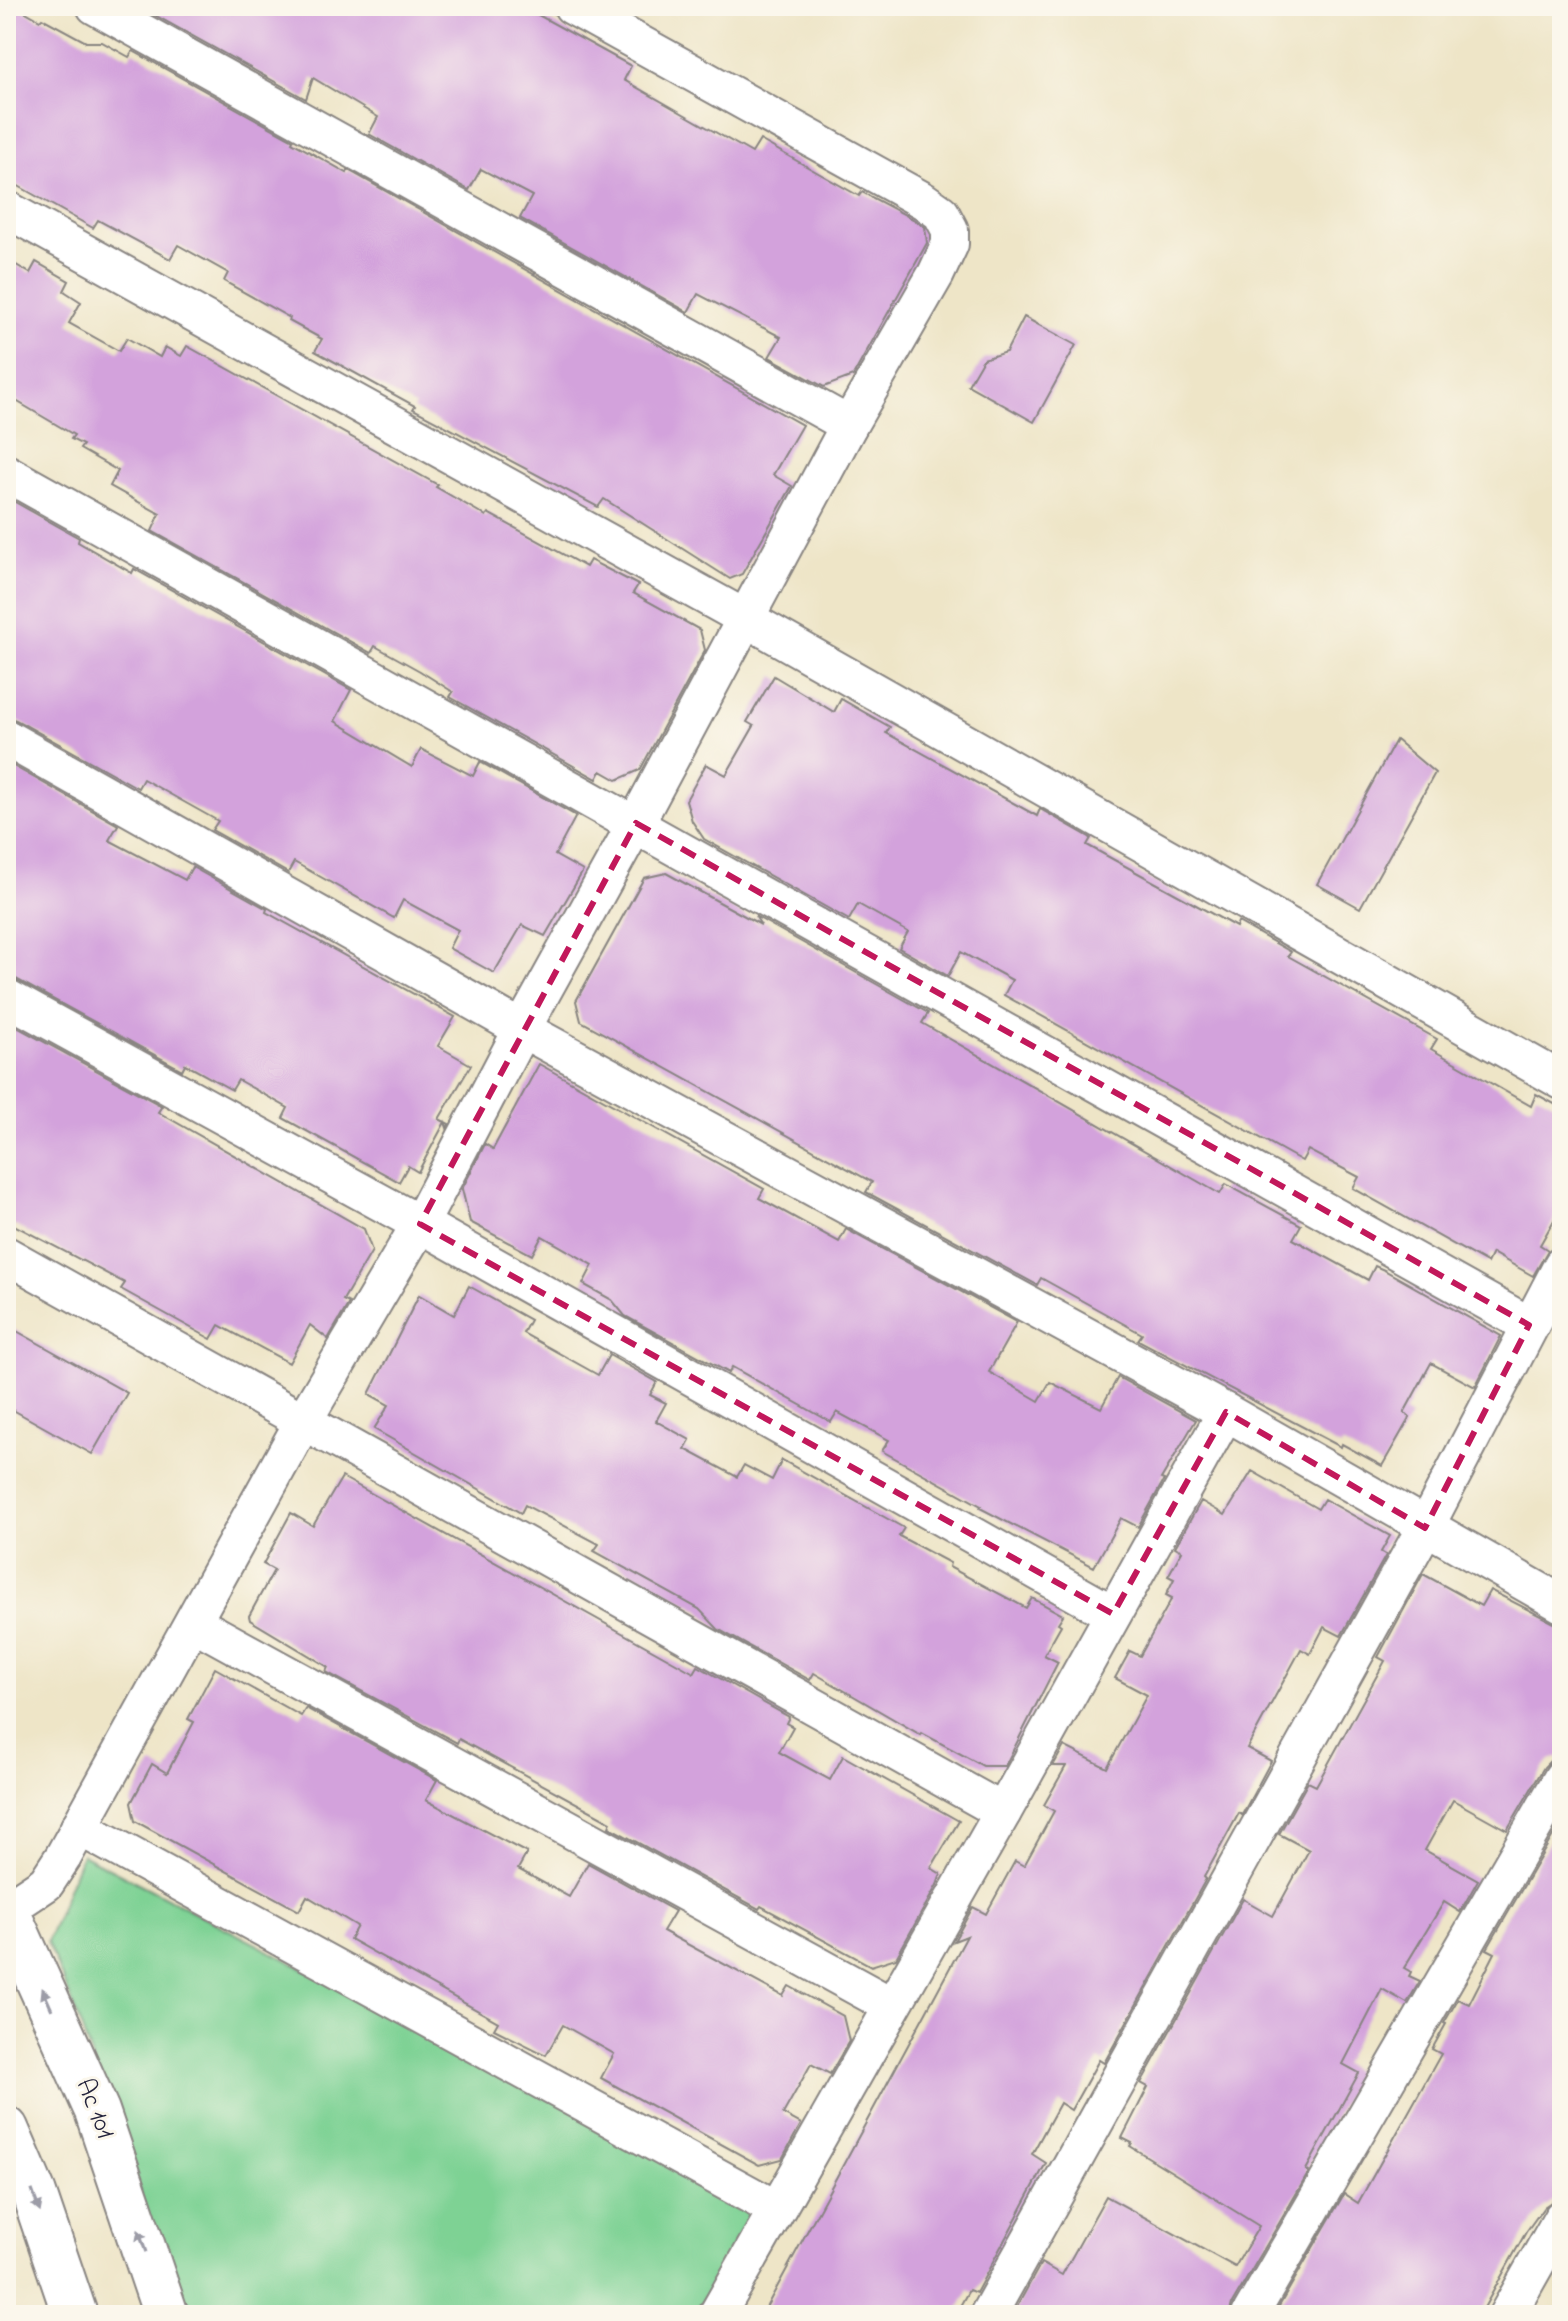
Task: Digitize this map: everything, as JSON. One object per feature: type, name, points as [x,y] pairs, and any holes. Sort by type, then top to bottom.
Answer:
[{"type":"street","points":[[95,6],[849,425]]},
{"type":"street","points":[[6,1909],[46,1883],[79,1827],[304,1420],[420,1224],[522,1029],[950,244],[950,230],[941,213],[924,201],[572,6]]},
{"type":"street","points":[[6,209],[745,618],[1562,1081]]},
{"type":"street","points":[[6,473],[1529,1325]]},
{"type":"street","points":[[6,738],[522,1029],[1226,1412],[1562,1604]]},
{"type":"street","points":[[6,997],[420,1224],[1113,1614]]},
{"type":"street","points":[[6,1255],[1003,1812]]},
{"type":"street","points":[[988,2315],[1425,1528],[1562,1265]]},
{"type":"street","points":[[717,2315],[1226,1412]]},
{"type":"street","points":[[194,1623],[892,2006]]},
{"type":"street","points":[[1250,2315],[1562,1778]]},
{"type":"street","points":[[79,1827],[776,2209]]},
{"type":"street","name":"Ac 101","points":[[6,1909],[97,2111],[166,2315]]},
{"type":"street","points":[[6,2129],[34,2194],[75,2315]]},
{"type":"street","points":[[1507,2315],[1562,2218]]},
{"type":"highlighted area","points":[[636,823],[1529,1325],[1425,1528],[1226,1412],[1113,1614],[420,1224]]},
{"type":"green space","points":[[82,1854],[756,2203],[695,2315],[183,2315],[71,1999],[47,1942]]},
{"type":"building","points":[[6,6],[15,6],[40,20],[42,18],[86,42],[102,42],[129,57],[133,51],[802,425],[773,475],[792,486],[742,574],[730,579],[604,499],[598,507],[413,409],[415,406],[315,351],[322,339],[224,281],[228,273],[178,245],[170,259],[98,220],[93,228],[6,179]]},
{"type":"building","points":[[157,6],[522,6],[631,66],[624,80],[752,153],[760,140],[859,196],[862,192],[913,219],[925,227],[927,243],[853,376],[824,387],[769,357],[781,337],[698,294],[688,312],[520,218],[532,196],[481,169],[469,190],[369,134],[378,117],[313,78],[306,99],[153,14]]},
{"type":"building","points":[[6,259],[30,273],[36,262],[69,281],[64,291],[81,302],[69,323],[119,351],[127,338],[160,357],[165,347],[181,356],[187,346],[438,485],[436,487],[486,516],[488,513],[586,567],[590,560],[638,585],[633,593],[700,630],[705,650],[640,770],[617,780],[601,771],[597,779],[450,697],[453,692],[420,671],[375,646],[371,653],[152,531],[160,514],[110,486],[118,471],[80,449],[83,445],[71,439],[74,435],[6,395]]},
{"type":"building","points":[[1024,317],[1076,345],[1034,422],[968,385],[983,359],[1006,352]]},
{"type":"building","points":[[6,497],[79,538],[78,542],[132,573],[134,569],[351,690],[335,721],[412,767],[421,749],[473,776],[480,762],[576,816],[555,855],[583,871],[545,936],[522,925],[494,973],[449,948],[458,930],[403,900],[394,918],[294,862],[288,873],[212,830],[218,821],[143,779],[138,788],[6,717]]},
{"type":"building","points":[[774,676],[834,712],[841,699],[890,727],[886,733],[1037,816],[1040,809],[1091,838],[1087,845],[1236,927],[1238,922],[1291,952],[1288,956],[1437,1039],[1431,1049],[1531,1106],[1536,1094],[1562,1108],[1562,1206],[1540,1245],[1548,1250],[1533,1276],[1492,1253],[1487,1263],[1353,1188],[1359,1177],[1308,1150],[1302,1161],[1004,995],[1012,980],[961,952],[948,976],[899,948],[908,932],[858,904],[849,920],[704,839],[692,821],[686,800],[706,764],[726,775],[754,726],[747,722]]},
{"type":"building","points":[[1396,740],[1435,773],[1360,908],[1317,884]]},
{"type":"building","points":[[6,762],[118,825],[109,840],[185,880],[192,867],[267,909],[266,912],[455,1017],[438,1046],[471,1065],[439,1119],[445,1122],[418,1172],[408,1166],[399,1182],[283,1118],[288,1108],[238,1080],[232,1090],[185,1064],[182,1070],[6,976]]},
{"type":"building","points":[[666,873],[761,925],[755,916],[928,1013],[922,1023],[1220,1194],[1226,1184],[1301,1225],[1293,1239],[1368,1280],[1375,1266],[1384,1270],[1501,1336],[1475,1387],[1431,1363],[1404,1413],[1410,1417],[1382,1466],[1138,1340],[1142,1334],[1041,1278],[1037,1285],[866,1192],[872,1182],[581,1021],[576,1001],[644,878]]},
{"type":"building","points":[[6,1021],[162,1106],[158,1112],[364,1229],[372,1251],[343,1300],[349,1303],[328,1339],[310,1325],[289,1363],[219,1325],[211,1339],[121,1289],[125,1283],[6,1221]]},
{"type":"building","points":[[539,1064],[764,1189],[759,1198],[839,1242],[846,1229],[1017,1322],[989,1372],[1039,1401],[1050,1382],[1101,1408],[1118,1377],[1196,1420],[1161,1479],[1164,1480],[1138,1527],[1121,1518],[1094,1567],[980,1508],[882,1451],[889,1440],[837,1412],[831,1422],[732,1367],[729,1373],[625,1316],[612,1300],[583,1284],[593,1265],[542,1236],[532,1255],[470,1222],[462,1189],[485,1144],[493,1149]]},
{"type":"building","points":[[469,1286],[530,1320],[523,1333],[598,1375],[609,1355],[657,1382],[650,1395],[666,1403],[656,1421],[690,1440],[685,1449],[737,1477],[744,1465],[772,1480],[782,1460],[904,1528],[899,1536],[950,1563],[949,1567],[1026,1608],[1032,1598],[1063,1615],[1058,1623],[1061,1625],[1044,1655],[1058,1662],[1005,1766],[983,1766],[921,1735],[814,1673],[810,1680],[718,1629],[699,1609],[594,1551],[599,1544],[525,1505],[521,1513],[374,1429],[389,1405],[369,1394],[419,1295],[454,1315]]},
{"type":"building","points":[[6,1325],[127,1393],[92,1454],[6,1406]]},
{"type":"building","points":[[1252,1471],[1318,1509],[1324,1499],[1390,1536],[1381,1552],[1386,1555],[1341,1636],[1324,1627],[1310,1654],[1301,1649],[1247,1748],[1271,1761],[1242,1815],[1239,1813],[1104,2063],[1099,2060],[1071,2110],[1060,2103],[1032,2154],[1046,2163],[976,2293],[969,2290],[955,2315],[762,2315],[967,1936],[954,1941],[973,1907],[986,1914],[1015,1861],[1024,1866],[1054,1811],[1044,1805],[1066,1766],[1053,1766],[1064,1746],[1107,1768],[1147,1695],[1115,1678],[1130,1651],[1140,1656],[1172,1598],[1166,1595],[1174,1579],[1168,1576],[1182,1551],[1175,1547],[1201,1501],[1225,1515]]},
{"type":"building","points":[[342,1477],[694,1673],[698,1666],[789,1717],[786,1723],[793,1727],[779,1752],[830,1780],[843,1756],[959,1821],[931,1868],[941,1874],[937,1885],[896,1958],[871,1966],[761,1906],[759,1909],[609,1827],[611,1822],[459,1739],[457,1743],[326,1672],[328,1667],[250,1620],[249,1616],[274,1570],[263,1564],[291,1513],[313,1526]]},
{"type":"building","points":[[1423,1574],[1481,1606],[1490,1590],[1562,1627],[1562,1757],[1552,1759],[1544,1767],[1507,1830],[1453,1800],[1425,1850],[1478,1880],[1460,1912],[1444,1902],[1404,1968],[1411,1972],[1409,1976],[1420,1981],[1407,2003],[1382,1989],[1343,2064],[1359,2073],[1306,2170],[1309,2172],[1232,2304],[1229,2315],[1013,2314],[1041,2263],[1062,2275],[1106,2196],[1235,2267],[1259,2226],[1130,2146],[1132,2143],[1122,2138],[1148,2087],[1141,2083],[1243,1899],[1273,1916],[1309,1850],[1279,1834],[1308,1782],[1316,1786],[1385,1661],[1378,1657]]},
{"type":"building","points":[[215,1668],[301,1716],[306,1708],[437,1780],[426,1800],[527,1853],[518,1869],[569,1897],[588,1863],[675,1911],[663,1931],[783,1996],[789,1986],[843,2016],[849,2041],[830,2074],[811,2064],[783,2114],[801,2124],[782,2159],[759,2165],[601,2078],[614,2054],[563,2025],[546,2055],[494,2029],[498,2022],[350,1939],[357,1926],[307,1896],[299,1911],[135,1821],[131,1803],[152,1764],[167,1773],[194,1722],[188,1719]]},
{"type":"building","points":[[1562,1820],[1562,2189],[1557,2198],[1544,2207],[1526,2232],[1480,2315],[1274,2315],[1344,2194],[1358,2203],[1441,2054],[1432,2049],[1444,2023],[1458,1999],[1469,2004],[1495,1953],[1487,1949]]}]
